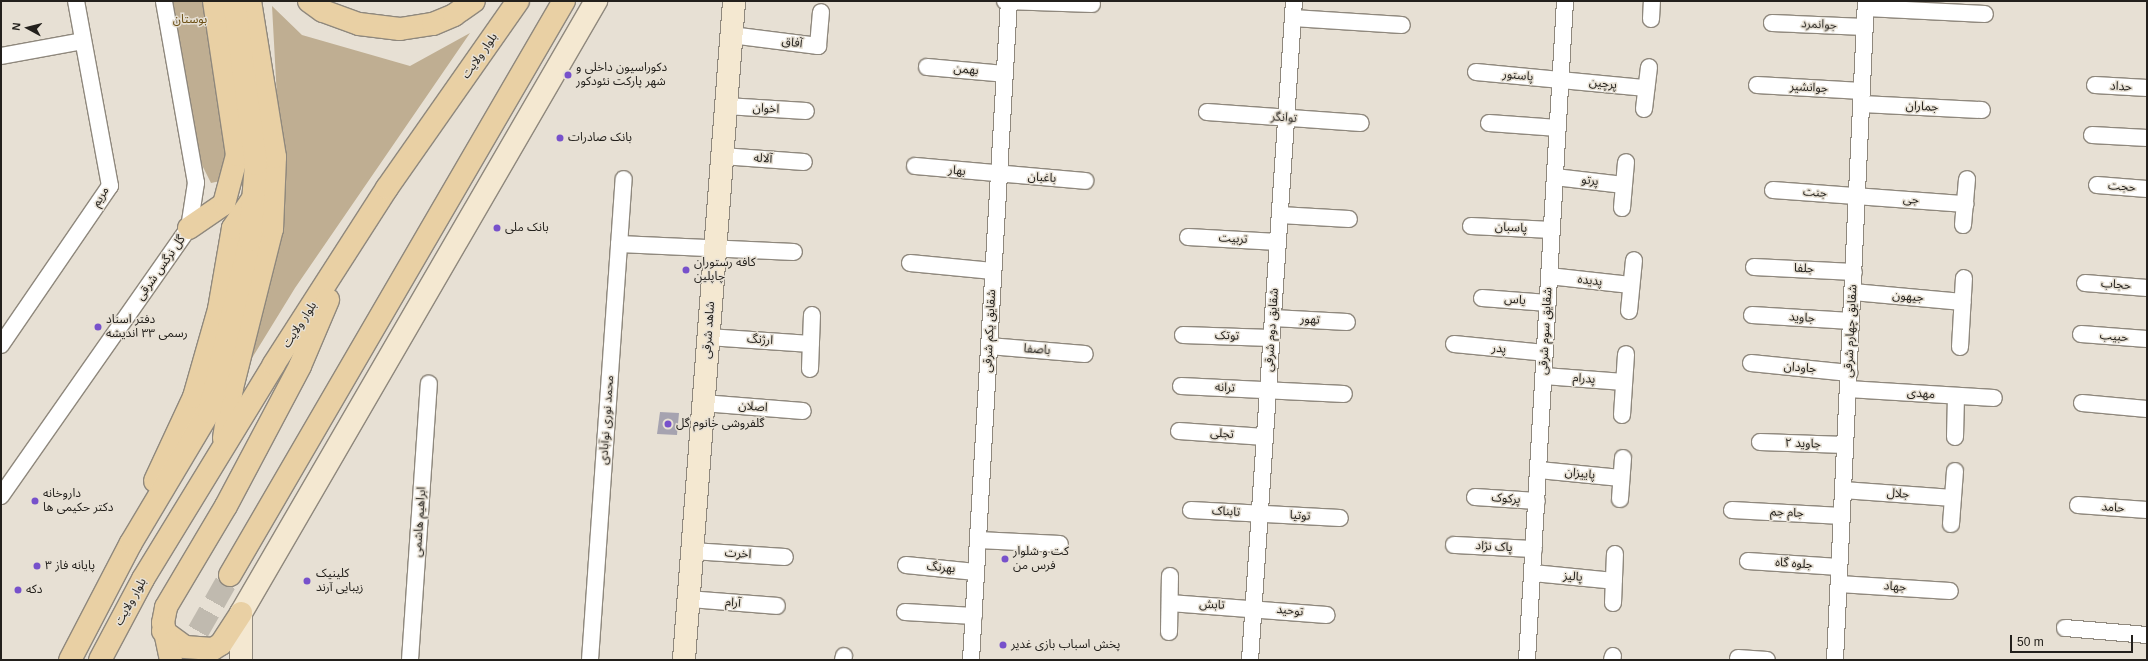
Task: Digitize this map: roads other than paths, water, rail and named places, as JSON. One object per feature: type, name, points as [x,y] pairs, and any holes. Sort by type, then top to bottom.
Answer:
[{"type":"main road","points":[[188,228],[224,204],[237,155],[214,1]]},
{"type":"main road","points":[[70,660],[131,543],[209,412],[250,240],[252,199],[256,164],[234,1]]},
{"type":"main road","points":[[223,448],[232,388],[272,229],[275,157],[250,1]]},
{"type":"main road","points":[[309,1],[323,11],[358,24],[400,29],[433,24],[454,16],[474,1]]},
{"type":"main road","name":"بلوار ولایت","points":[[100,660],[223,448],[350,247],[518,1]]},
{"type":"main road","points":[[230,575],[564,1]]},
{"type":"main road","points":[[164,632],[185,646],[213,649],[221,644],[241,613],[596,1]]},
{"type":"main road","name":"شاهد شرقی","points":[[684,660],[734,1]]},
{"type":"main road","points":[[171,660],[164,632],[166,607],[226,506],[300,366],[350,247]]},
{"type":"main road","points":[[241,613],[241,660]]},
{"type":"street","name":"مریم","points":[[1,344],[110,186],[76,1]]},
{"type":"street","name":"گل نرگس شرقی","points":[[1,496],[188,228],[196,183],[164,1]]},
{"type":"street","points":[[1005,1],[1092,4]]},
{"type":"street","name":"شقایق یکم شرقی","points":[[971,660],[1009,1]]},
{"type":"street","name":"شقایق دوم شرقی","points":[[1250,660],[1294,1]]},
{"type":"street","name":"شقایق سوم شرقی","points":[[1527,660],[1565,1]]},
{"type":"street","points":[[1650,19],[1652,1]]},
{"type":"street","points":[[1866,4],[1985,14]]},
{"type":"street","name":"شقایق چهارم شرقی","points":[[1835,660],[1866,4]]},
{"type":"street","name":"آفاق","points":[[731,35],[818,46],[821,12]]},
{"type":"street","points":[[1292,18],[1402,25]]},
{"type":"street","name":"جوانمرد","points":[[1772,23],[1865,27]]},
{"type":"street","points":[[1,56],[83,41]]},
{"type":"street","name":"بهمن","points":[[927,67],[1005,74]]},
{"type":"street","points":[[1644,109],[1649,67]]},
{"type":"street","name":"پاستور","points":[[1476,72],[1560,80]]},
{"type":"street","name":"پرچین","points":[[1560,80],[1646,88]]},
{"type":"street","name":"جوانشیر","points":[[1757,85],[1862,98]]},
{"type":"street","name":"حداد","points":[[2095,85],[2147,88]]},
{"type":"street","name":"جماران","points":[[1862,98],[1982,110]]},
{"type":"street","name":"اخوان","points":[[726,106],[806,111]]},
{"type":"street","name":"توانگر","points":[[1207,112],[1361,122]]},
{"type":"street","points":[[1489,123],[1558,128]]},
{"type":"street","points":[[2092,135],[2147,138]]},
{"type":"street","name":"آلاله","points":[[722,156],[804,162]]},
{"type":"street","points":[[1622,208],[1626,162]]},
{"type":"street","name":"بهار","points":[[915,166],[999,175]]},
{"type":"street","name":"باغبان","points":[[999,175],[1085,181]]},
{"type":"street","name":"پرتو","points":[[1555,177],[1624,185]]},
{"type":"street","name":"محمد نوری نوآبادی","points":[[590,660],[624,179]]},
{"type":"street","points":[[1963,225],[1967,179]]},
{"type":"street","name":"حجت","points":[[2097,185],[2147,189]]},
{"type":"street","name":"جنت","points":[[1773,190],[1857,196]]},
{"type":"street","name":"جی","points":[[1857,196],[1965,204]]},
{"type":"street","points":[[1280,215],[1349,219]]},
{"type":"street","name":"پاسبان","points":[[1471,226],[1552,230]]},
{"type":"street","name":"تربیت","points":[[1188,237],[1278,242]]},
{"type":"street","points":[[619,244],[715,247],[794,252]]},
{"type":"street","points":[[1629,312],[1634,260]]},
{"type":"street","points":[[910,264],[993,271]]},
{"type":"street","name":"جلفا","points":[[1754,267],[1854,272]]},
{"type":"street","name":"پدیده","points":[[1550,276],[1631,285]]},
{"type":"street","points":[[1960,347],[1964,278]]},
{"type":"street","name":"حجاب","points":[[2085,283],[2147,288]]},
{"type":"street","name":"جیهون","points":[[1853,292],[1963,302]]},
{"type":"street","name":"یاس","points":[[1482,298],[1548,303]]},
{"type":"street","points":[[810,369],[812,315]]},
{"type":"street","name":"جاوید","points":[[1752,315],[1851,321]]},
{"type":"street","name":"تهور","points":[[1273,318],[1347,322]]},
{"type":"street","name":"حبیب","points":[[2081,334],[2147,339]]},
{"type":"street","name":"توتک","points":[[1183,335],[1272,338]]},
{"type":"street","name":"ارژنگ","points":[[708,337],[811,344]]},
{"type":"street","name":"پدر","points":[[1454,344],[1545,353]]},
{"type":"street","name":"باصفا","points":[[989,346],[1085,354]]},
{"type":"street","points":[[1622,415],[1626,354]]},
{"type":"street","name":"جاودان","points":[[1751,363],[1849,373]]},
{"type":"street","name":"پدرام","points":[[1544,376],[1624,382]]},
{"type":"street","name":"ابراهیم هاشمی","points":[[410,660],[429,384]]},
{"type":"street","name":"ترانه","points":[[1181,386],[1344,394]]},
{"type":"street","name":"مهدی","points":[[1848,389],[1994,398]]},
{"type":"street","points":[[1955,437],[1956,396]]},
{"type":"street","name":"اصلان","points":[[703,403],[802,411]]},
{"type":"street","points":[[2082,403],[2147,409]]},
{"type":"street","name":"تجلی","points":[[1180,432],[1265,437]]},
{"type":"street","name":"جاوید ۲","points":[[1760,442],[1845,445]]},
{"type":"street","points":[[1620,499],[1622,458]]},
{"type":"street","name":"پاییزان","points":[[1539,470],[1621,478]]},
{"type":"street","points":[[1951,524],[1955,471]]},
{"type":"street","name":"جلال","points":[[1843,490],[1953,498]]},
{"type":"street","name":"پرکوک","points":[[1475,497],[1537,501]]},
{"type":"street","name":"حامد","points":[[2078,505],[2147,510]]},
{"type":"street","name":"تابناک","points":[[1191,510],[1260,514]]},
{"type":"street","name":"جام جم","points":[[1732,510],[1842,516]]},
{"type":"street","name":"توتیا","points":[[1260,514],[1340,518]]},
{"type":"street","points":[[978,540],[1060,544]]},
{"type":"street","name":"پاک نژاد","points":[[1454,545],[1534,549]]},
{"type":"street","name":"اخرت","points":[[692,551],[785,557]]},
{"type":"street","points":[[1614,603],[1615,554]]},
{"type":"street","name":"جلوه گاه","points":[[1748,561],[1840,567]]},
{"type":"street","name":"بهرنگ","points":[[906,565],[976,572]]},
{"type":"street","name":"پالیز","points":[[1532,573],[1614,581]]},
{"type":"street","points":[[1169,632],[1170,576]]},
{"type":"street","name":"جهاد","points":[[1839,584],[1950,591]]},
{"type":"street","name":"آرام","points":[[689,599],[777,606]]},
{"type":"street","name":"تابش","points":[[1170,602],[1254,607]]},
{"type":"street","name":"توحید","points":[[1254,607],[1327,615]]},
{"type":"street","points":[[905,612],[974,616]]},
{"type":"street","points":[[2065,628],[2147,635]]},
{"type":"street","points":[[1738,658],[1767,660]]},
{"type":"tunnel","points":[[182,660],[230,575]]},
{"type":"place","name":"دکوراسیون داخلی و شهر پارکت نئودکور","points":[[568,75]]},
{"type":"place","name":"بانک صادرات","points":[[560,138]]},
{"type":"place","name":"بانک ملی","points":[[497,228]]},
{"type":"place","name":"کافه رستوران چاپلین","points":[[686,270]]},
{"type":"place","name":"دفتر اسناد رسمی ۳۳ اندیشه","points":[[98,327]]},
{"type":"place","name":"گلفروشی خانوم گل","points":[[668,424]]},
{"type":"place","name":"داروخانه دکتر حکیمی ها","points":[[35,501]]},
{"type":"place","name":"کت و شلوار فرس من","points":[[1005,559]]},
{"type":"place","name":"پایانه فاز ۳","points":[[37,566]]},
{"type":"place","name":"کلینیک زیبایی آرند","points":[[307,581]]},
{"type":"place","name":"دکه","points":[[18,590]]},
{"type":"place","name":"پخش اسباب بازی غدیر","points":[[1003,645]]},
{"type":"park label","name":"بوستان","points":[[190,20]]}]
